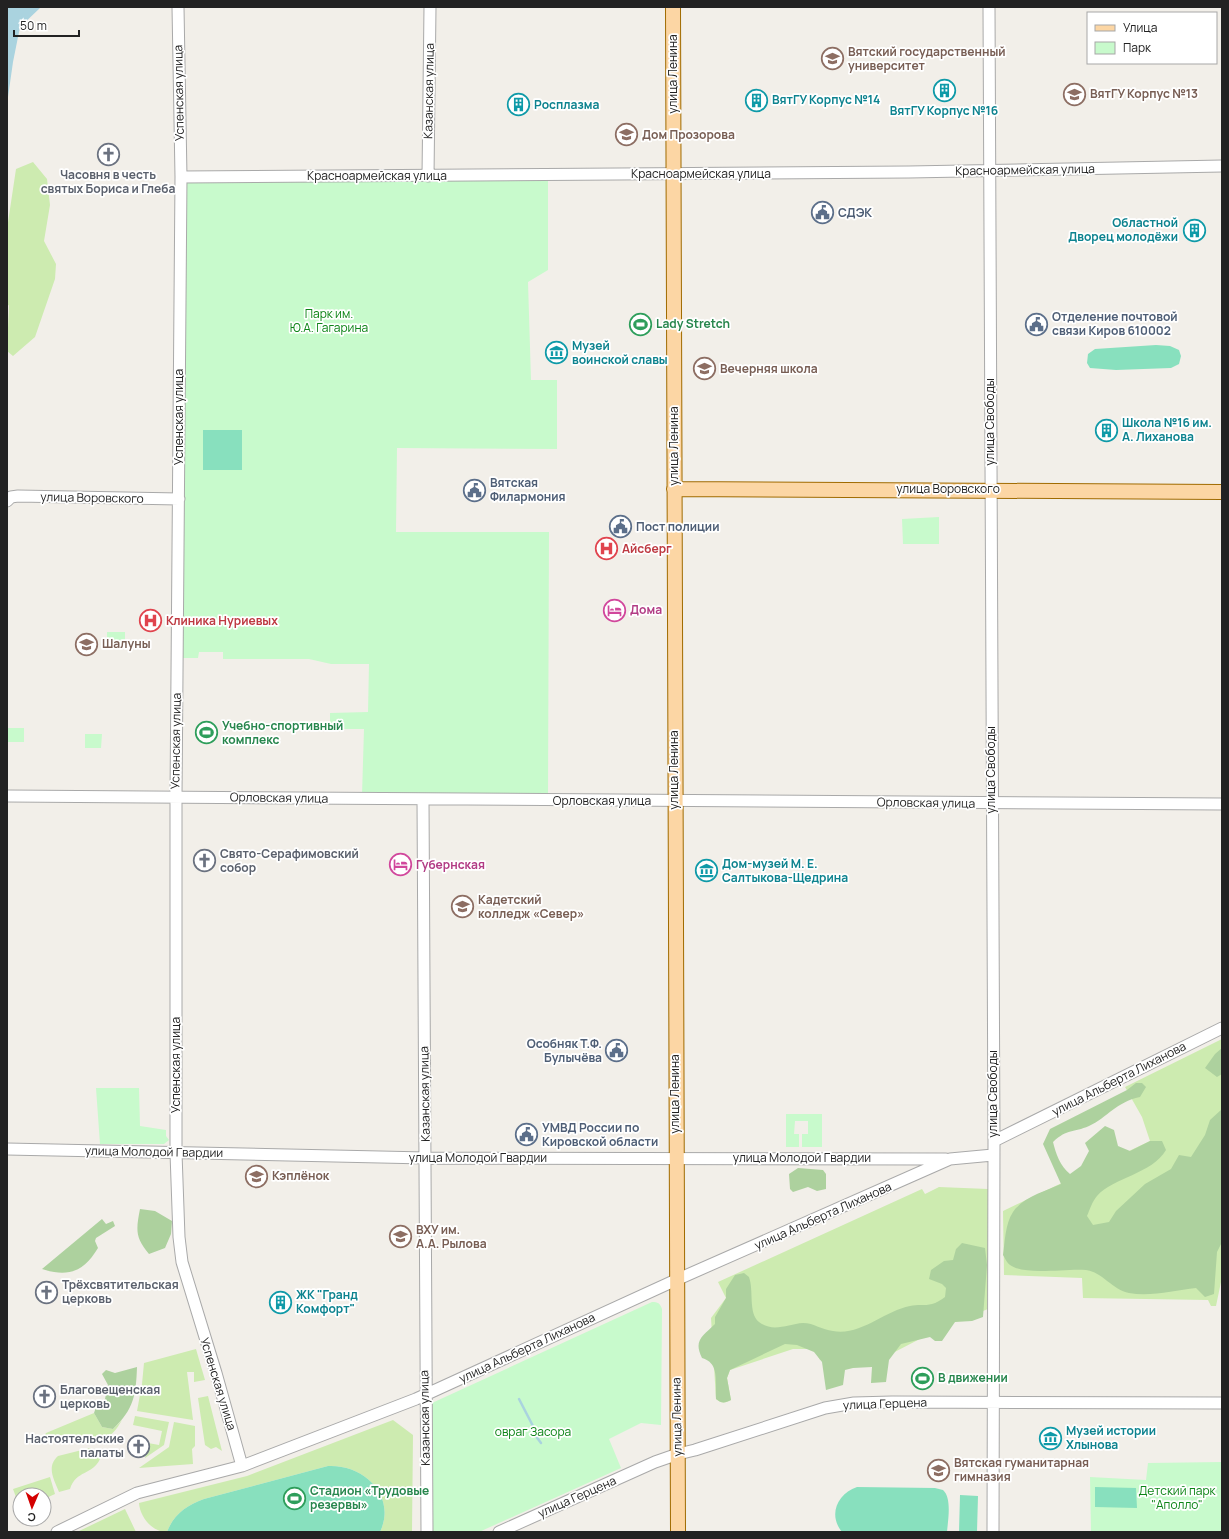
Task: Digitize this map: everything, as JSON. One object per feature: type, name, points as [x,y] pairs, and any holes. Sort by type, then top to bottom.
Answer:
[{"type":"main road","name":"улица Ленина","points":[[673,7],[678,1532]]},
{"type":"main road","name":"улица Воровского","points":[[674,489],[990,489],[1222,492]]},
{"type":"street","name":"Успенская улица","points":[[178,7],[181,177],[176,797],[176,1153],[182,1262],[216,1373],[242,1466]]},
{"type":"street","name":"Казанская улица","points":[[428,176],[430,7]]},
{"type":"street","name":"улица Свободы","points":[[989,7],[994,1141],[992,1403],[993,1532]]},
{"type":"street","name":"Красноармейская улица","points":[[181,177],[674,174],[1222,166]]},
{"type":"street","name":"улица Воровского","points":[[7,501],[18,496],[179,499]]},
{"type":"street","name":"Орловская улица","points":[[7,796],[992,804],[1222,804]]},
{"type":"street","name":"Казанская улица","points":[[423,799],[426,1158],[425,1395],[427,1532]]},
{"type":"street","name":"улица Альберта Лиханова","points":[[994,1141],[1222,1028]]},
{"type":"street","name":"улица Молодой Гвардии","points":[[7,1149],[426,1158],[950,1160]]},
{"type":"street","name":"улица Альберта Лиханова","points":[[57,1532],[137,1493],[242,1466],[425,1395],[676,1280],[950,1160],[993,1156]]},
{"type":"street","name":"улица Герцена","points":[[499,1532],[655,1462],[839,1405],[861,1403],[1222,1403]]},
{"type":"green space","points":[[33,162],[47,179],[50,205],[44,241],[56,264],[55,279],[35,337],[13,356],[7,351],[9,305],[7,306],[7,229],[16,169]]},
{"type":"green space","name":"Парк им. Ю.А. Гагарина","points":[[548,174],[548,270],[528,282],[531,380],[557,380],[557,449],[397,448],[396,532],[549,532],[548,796],[362,795],[364,729],[330,729],[330,713],[368,712],[369,664],[331,664],[309,659],[223,659],[223,652],[199,652],[198,658],[182,658],[183,189],[188,181]]},
{"type":"green space","points":[[1156,345],[1170,346],[1179,350],[1181,356],[1179,364],[1171,368],[1116,370],[1090,368],[1087,363],[1088,354],[1095,349]]},
{"type":"green space","points":[[203,430],[242,430],[242,470],[203,470]]},
{"type":"green space","points":[[939,517],[939,544],[903,544],[902,519]]},
{"type":"green space","points":[[107,632],[125,632],[125,647],[107,647]]},
{"type":"green space","points":[[7,728],[24,728],[24,742],[7,742]]},
{"type":"green space","points":[[85,734],[102,734],[101,748],[85,748]]},
{"type":"green space","points":[[1222,1039],[1222,1277],[1216,1306],[1211,1306],[1208,1300],[1083,1298],[1082,1278],[1004,1275],[1003,1211],[1150,1141],[1142,1117],[1125,1087]]},
{"type":"green space","points":[[1222,1048],[1222,1074],[1217,1077],[1205,1068],[1215,1054]]},
{"type":"green space","points":[[1136,1083],[1142,1083],[1146,1087],[1140,1097],[1125,1102],[1089,1126],[1067,1133],[1058,1138],[1053,1142],[1057,1155],[1061,1164],[1070,1174],[1081,1166],[1089,1151],[1085,1143],[1105,1126],[1114,1130],[1118,1146],[1130,1151],[1150,1141],[1162,1141],[1166,1150],[1152,1165],[1113,1184],[1095,1198],[1087,1216],[1093,1225],[1109,1222],[1116,1211],[1145,1184],[1171,1169],[1179,1155],[1191,1157],[1205,1135],[1210,1120],[1222,1109],[1222,1242],[1217,1252],[1214,1294],[1205,1297],[1196,1288],[1154,1294],[1129,1293],[1123,1291],[1092,1271],[1026,1270],[1010,1265],[1003,1255],[1007,1227],[1010,1217],[1017,1207],[1029,1198],[1061,1184],[1043,1144],[1050,1129],[1127,1090]]},
{"type":"green space","points":[[96,1088],[139,1088],[140,1126],[166,1130],[166,1136],[169,1140],[164,1144],[100,1144]]},
{"type":"green space","points":[[786,1114],[822,1114],[822,1147],[802,1147],[802,1134],[808,1134],[808,1121],[795,1121],[794,1134],[799,1134],[799,1147],[786,1147]]},
{"type":"green space","points":[[798,1168],[823,1170],[826,1174],[826,1189],[817,1191],[808,1187],[793,1192],[790,1189],[789,1174]]},
{"type":"green space","points":[[939,1187],[988,1189],[988,1309],[945,1326],[883,1358],[825,1361],[820,1360],[814,1349],[793,1349],[730,1370],[727,1378],[731,1400],[727,1402],[720,1402],[716,1399],[711,1318],[726,1298],[718,1282],[922,1189],[925,1194]]},
{"type":"green space","points":[[140,1209],[155,1211],[172,1221],[171,1234],[165,1248],[149,1254],[144,1248],[139,1238],[137,1228]]},
{"type":"green space","points":[[102,1219],[106,1224],[113,1221],[115,1226],[96,1238],[95,1241],[98,1248],[93,1256],[81,1267],[68,1272],[60,1273],[42,1269]]},
{"type":"green space","points":[[962,1243],[985,1248],[987,1265],[983,1317],[972,1321],[955,1322],[942,1341],[935,1341],[930,1337],[901,1344],[889,1360],[886,1382],[871,1383],[872,1367],[853,1368],[845,1370],[843,1385],[826,1390],[822,1362],[814,1352],[797,1345],[785,1344],[730,1370],[727,1378],[731,1400],[727,1402],[720,1402],[716,1399],[716,1380],[714,1369],[708,1360],[702,1358],[699,1352],[699,1342],[703,1335],[715,1324],[715,1317],[726,1298],[726,1289],[735,1275],[744,1273],[749,1277],[752,1307],[756,1318],[764,1325],[770,1327],[781,1327],[807,1323],[829,1330],[843,1332],[863,1327],[900,1309],[913,1305],[932,1304],[945,1297],[946,1288],[942,1284],[929,1279],[931,1270],[944,1261],[953,1260],[956,1249]]},
{"type":"green space","name":"овраг Засора","points":[[652,1302],[658,1303],[662,1309],[661,1425],[641,1423],[609,1439],[621,1468],[479,1532],[432,1532],[432,1403]]},
{"type":"green space","points":[[196,1349],[205,1380],[194,1382],[194,1372],[187,1372],[193,1420],[137,1411],[144,1363]]},
{"type":"green space","points":[[137,1367],[135,1394],[130,1408],[113,1429],[102,1427],[94,1413],[97,1404],[105,1399],[108,1385],[102,1374],[106,1370],[115,1373]]},
{"type":"green space","points":[[208,1396],[222,1451],[216,1447],[211,1449],[205,1445],[198,1398]]},
{"type":"green space","points":[[94,1413],[102,1427],[113,1429],[122,1420],[112,1434],[98,1441],[83,1442],[75,1437],[64,1440],[63,1435],[56,1437],[56,1441],[51,1443],[45,1440],[44,1436],[46,1433]]},
{"type":"green space","points":[[135,1416],[169,1422],[164,1445],[145,1458],[148,1443],[159,1445],[162,1431],[133,1425]]},
{"type":"green space","points":[[393,1420],[413,1435],[412,1532],[380,1532],[384,1519],[384,1506],[381,1495],[374,1485],[365,1477],[354,1470],[341,1467],[328,1466],[204,1499],[181,1511],[173,1520],[167,1532],[152,1527],[144,1518],[140,1508],[139,1503],[247,1476]]},
{"type":"green space","points":[[174,1422],[195,1426],[195,1446],[192,1449],[193,1464],[139,1468],[169,1447]]},
{"type":"green space","points":[[90,1448],[98,1453],[100,1459],[97,1464],[80,1475],[70,1489],[59,1492],[52,1473],[52,1464],[54,1460],[58,1456]]},
{"type":"green space","name":"Детский парк \"Аполло\"","points":[[1222,1462],[1222,1532],[1091,1532],[1090,1477],[1146,1480],[1148,1463]]},
{"type":"green space","name":"Стадион «Трудовые резервы»","points":[[328,1466],[354,1470],[374,1485],[381,1495],[384,1506],[384,1519],[380,1532],[167,1532],[173,1520],[181,1511],[204,1499]]},
{"type":"green space","points":[[50,1477],[55,1494],[52,1495],[52,1487],[19,1487]]},
{"type":"green space","points":[[857,1487],[935,1488],[943,1490],[948,1498],[949,1516],[947,1532],[842,1532],[836,1519],[835,1512],[837,1506],[844,1495]]},
{"type":"green space","points":[[1095,1487],[1136,1488],[1137,1508],[1095,1507]]},
{"type":"green space","points":[[960,1495],[978,1496],[977,1532],[959,1532]]},
{"type":"green space","points":[[125,1509],[136,1532],[77,1532]]},
{"type":"water","points":[[7,7],[40,8],[20,27],[8,97],[7,130]]},
{"type":"waterway","points":[[519,1399],[534,1428],[535,1435],[541,1443]]},
{"type":"place","name":"Вятский государственный университет","points":[[832,59]]},
{"type":"place","name":"ВятГУ Корпус №16","points":[[944,90]]},
{"type":"place","name":"ВятГУ Корпус №13","points":[[1075,94]]},
{"type":"place","name":"ВятГУ Корпус №14","points":[[757,100]]},
{"type":"place","name":"Росплазма","points":[[519,105]]},
{"type":"place","name":"Дом Прозорова","points":[[627,135]]},
{"type":"place","name":"Часовня в честь святых Бориса и Глеба","points":[[108,154]]},
{"type":"place","name":"СДЭК","points":[[822,213]]},
{"type":"place","name":"Областной Дворец молодёжи","points":[[1194,230]]},
{"type":"place","name":"Lady Stretch","points":[[640,324]]},
{"type":"place","name":"Отделение почтовой связи Киров 610002","points":[[1037,324]]},
{"type":"place","name":"Музей воинской славы","points":[[557,353]]},
{"type":"place","name":"Вечерняя школа","points":[[704,369]]},
{"type":"place","name":"Школа №16 им. А. Лиханова","points":[[1107,430]]},
{"type":"place","name":"Вятская Филармония","points":[[475,490]]},
{"type":"place","name":"Пост полиции","points":[[621,527]]},
{"type":"place","name":"Айсберг","points":[[606,549]]},
{"type":"place","name":"Дома","points":[[615,610]]},
{"type":"place","name":"Клиника Нуриевых","points":[[150,621]]},
{"type":"place","name":"Шалуны","points":[[87,644]]},
{"type":"place","name":"Учебно-спортивный комплекс","points":[[207,733]]},
{"type":"place","name":"Свято-Серафимовский собор","points":[[205,861]]},
{"type":"place","name":"Губернская","points":[[401,865]]},
{"type":"place","name":"Дом-музей М. Е. Салтыкова-Щедрина","points":[[706,871]]},
{"type":"place","name":"Кадетский колледж «Север»","points":[[462,907]]},
{"type":"place","name":"Особняк Т.Ф. Булычёва","points":[[617,1051]]},
{"type":"place","name":"УМВД России по Кировской области","points":[[526,1135]]},
{"type":"place","name":"Кэплёнок","points":[[256,1176]]},
{"type":"place","name":"ВХУ им. А.А. Рылова","points":[[400,1237]]},
{"type":"place","name":"Трёхсвятительская церковь","points":[[46,1292]]},
{"type":"place","name":"ЖК \"Гранд Комфорт\"","points":[[281,1302]]},
{"type":"place","name":"В движении","points":[[922,1378]]},
{"type":"place","name":"Благовещенская церковь","points":[[45,1397]]},
{"type":"place","name":"Музей истории Хлынова","points":[[1051,1438]]},
{"type":"place","name":"Настоятельские палаты","points":[[139,1446]]},
{"type":"place","name":"Вятская гуманитарная гимназия","points":[[938,1470]]},
{"type":"place","name":"Стадион «Трудовые резервы»","points":[[295,1498]]}]
